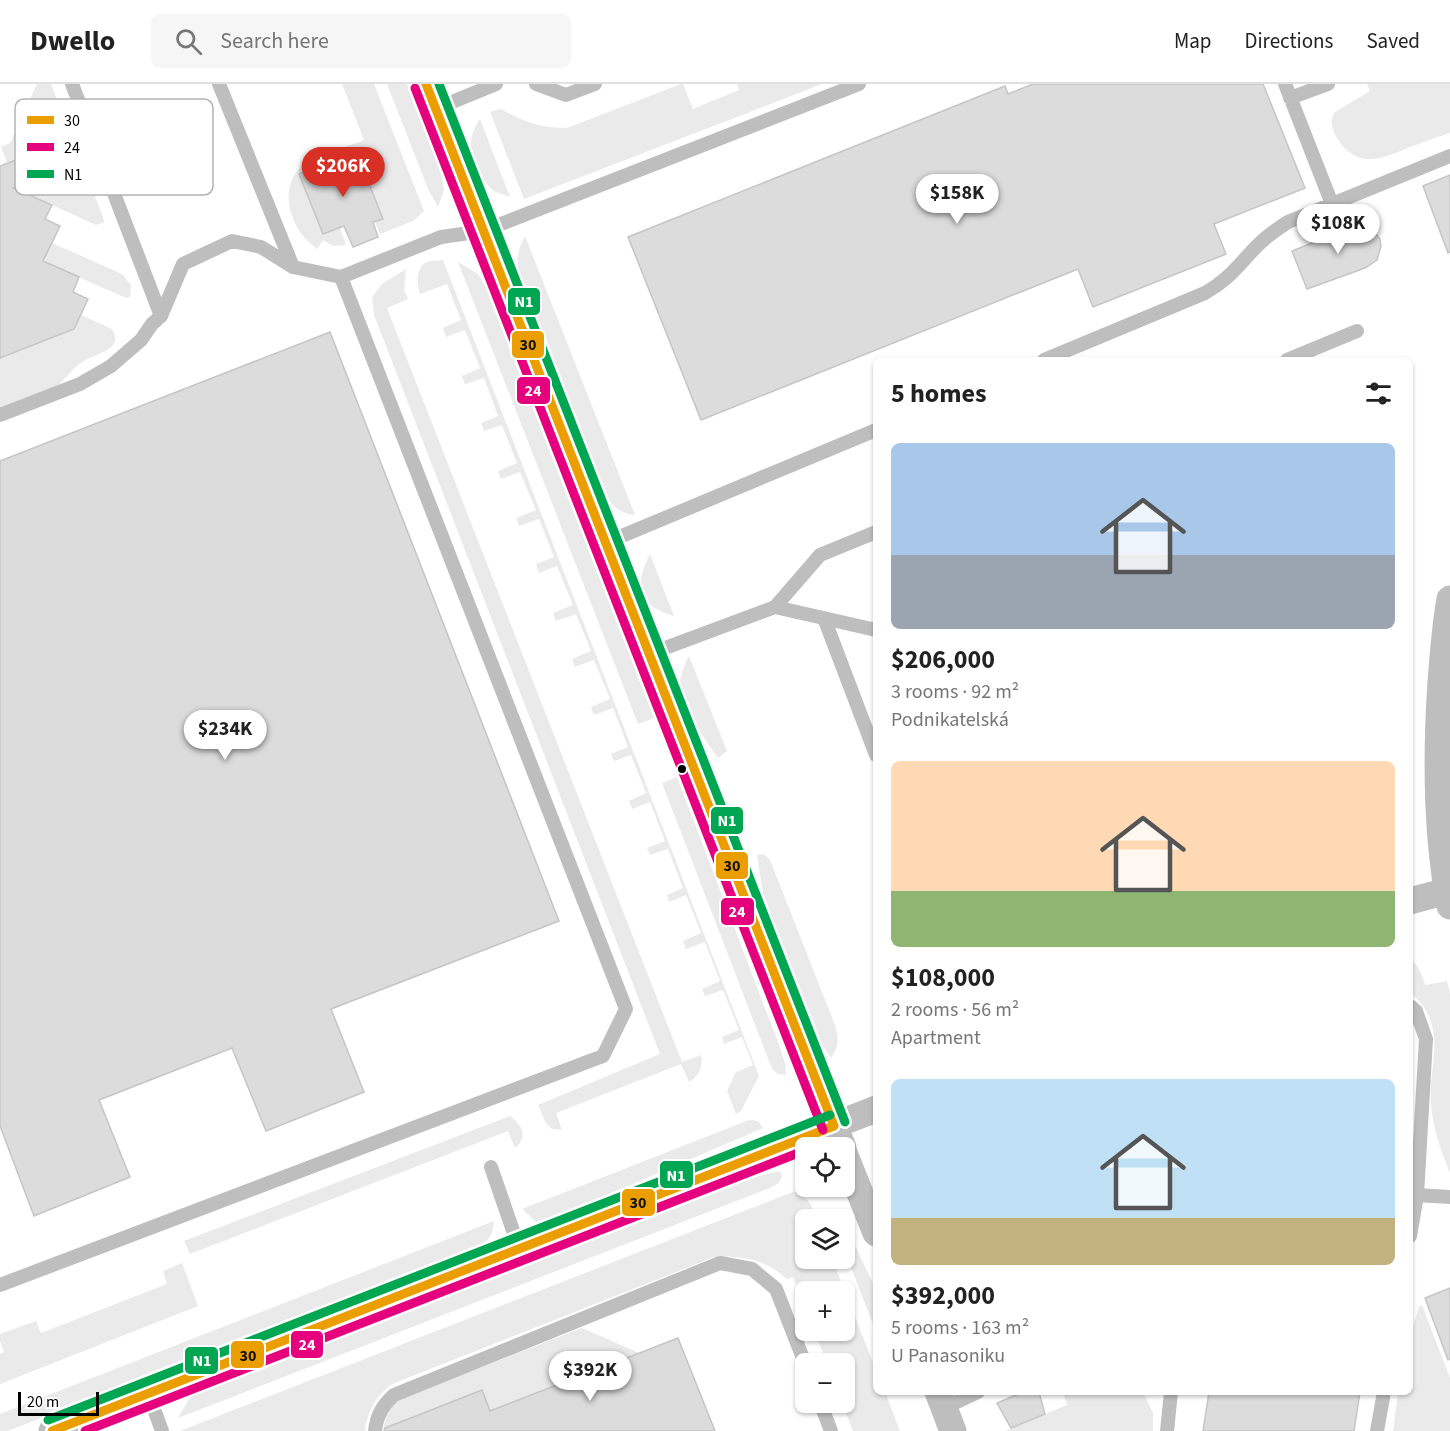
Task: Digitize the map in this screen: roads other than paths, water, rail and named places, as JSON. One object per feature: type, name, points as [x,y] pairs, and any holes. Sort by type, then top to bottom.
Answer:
[{"type":"street","points":[[430,96],[838,1137],[873,1111]]},
{"type":"street","points":[[1413,901],[1449,899],[1440,824],[1437,733],[1445,625],[1450,599]]},
{"type":"street","points":[[52,1431],[519,1248],[795,1152]]},
{"type":"street","points":[[855,1180],[873,1226]]},
{"type":"lane","points":[[72,84],[78,99]]},
{"type":"lane","points":[[219,84],[293,267]]},
{"type":"lane","points":[[430,96],[496,84]]},
{"type":"lane","points":[[536,84],[566,95],[595,84]]},
{"type":"lane","points":[[0,415],[80,384],[111,366],[141,340],[161,316],[183,264],[232,241],[261,247],[293,267],[340,277],[441,237],[483,231],[859,84]]},
{"type":"lane","points":[[1285,84],[1332,204]]},
{"type":"lane","points":[[1290,98],[1328,84]]},
{"type":"lane","points":[[1051,357],[1205,293],[1223,283],[1257,245],[1288,222],[1450,156]]},
{"type":"lane","points":[[115,195],[161,316]]},
{"type":"lane","points":[[0,1285],[603,1056],[626,1009],[340,277]]},
{"type":"lane","points":[[1294,357],[1358,331]]},
{"type":"lane","points":[[605,543],[873,431]]},
{"type":"lane","points":[[649,654],[775,607],[820,555],[873,533]]},
{"type":"lane","points":[[775,607],[873,629]]},
{"type":"lane","points":[[824,618],[873,747]]},
{"type":"lane","points":[[1413,1008],[1426,1039],[1417,1195],[1413,1218]]},
{"type":"lane","points":[[491,1167],[519,1248]]},
{"type":"lane","points":[[1417,1195],[1450,1197]]},
{"type":"lane","points":[[375,1431],[376,1419],[382,1406],[394,1395],[720,1263],[752,1269],[777,1289],[801,1353]]},
{"type":"lane","points":[[148,1394],[162,1431]]},
{"type":"lane","points":[[945,1410],[972,1395]]},
{"type":"lane","points":[[1167,1431],[1171,1395]]},
{"type":"lane","points":[[1377,1431],[1383,1395]]},
{"type":"lane","points":[[824,1413],[831,1431]]}]
